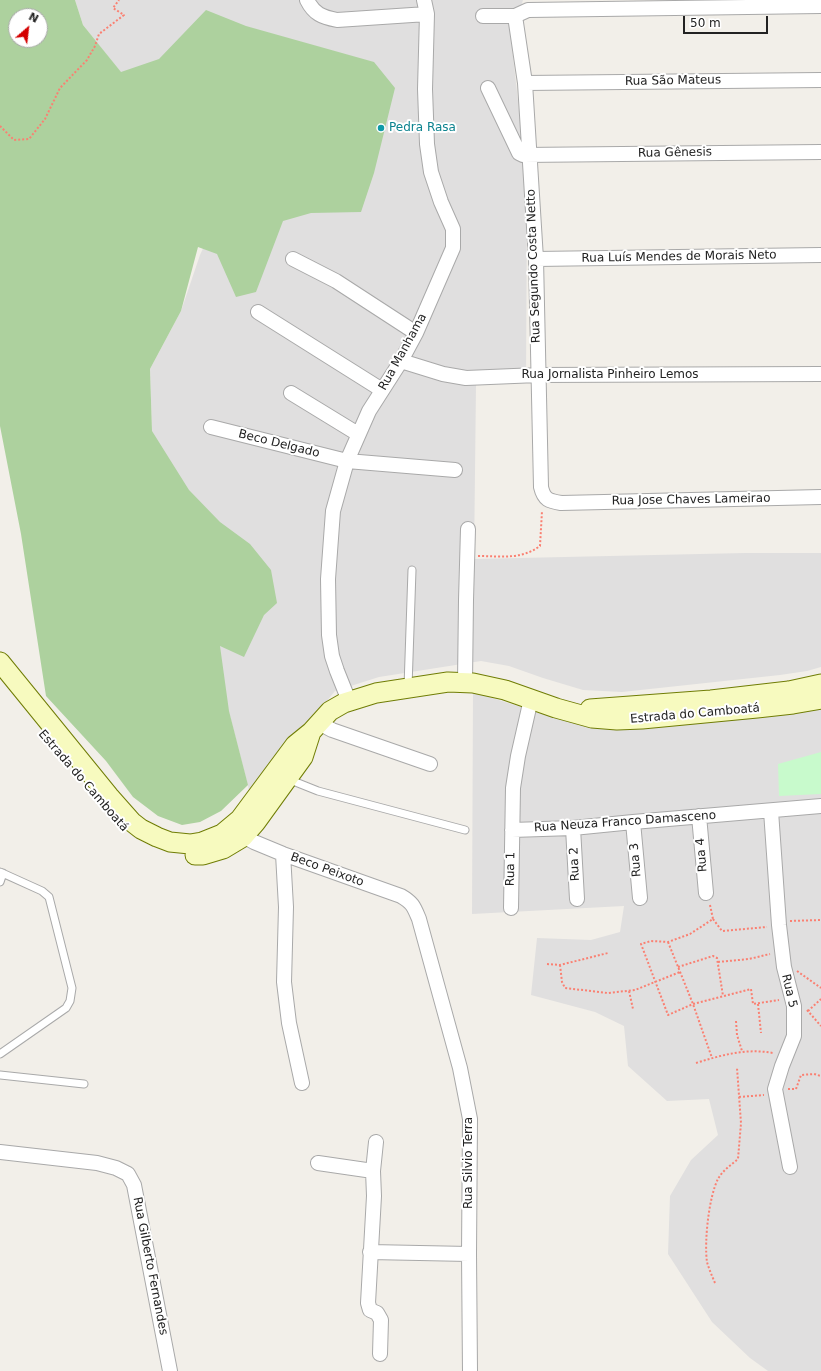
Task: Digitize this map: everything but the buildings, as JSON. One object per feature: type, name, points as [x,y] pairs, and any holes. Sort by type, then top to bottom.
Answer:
[{"type":"main road","name":"Estrada do Camboatá","points":[[0,662],[30,698],[47,730]]},
{"type":"main road","name":"Estrada do Camboatá","points":[[242,836],[248,809],[295,745],[315,728],[330,711],[349,702],[376,693],[448,682],[465,682],[493,686],[570,712],[597,708],[711,700],[759,701],[793,704],[821,699]]},
{"type":"main road","name":"Estrada do Camboatá","points":[[0,683],[47,730],[132,822],[146,832],[170,842],[190,844],[212,839],[242,836],[303,757],[315,728]]},
{"type":"main road","name":"Estrada do Camboatá","points":[[759,701],[789,690],[821,684]]},
{"type":"street","points":[[307,0],[313,10],[323,18],[337,20],[427,14]]},
{"type":"street","name":"Rua Manhama","points":[[349,702],[337,672],[329,635],[328,579],[333,512],[347,461],[358,434],[369,411],[401,361],[416,333],[453,248],[453,229],[441,202],[431,172],[427,144],[425,89],[427,14],[424,0]]},
{"type":"street","points":[[483,16],[515,16],[528,5],[821,6]]},
{"type":"street","name":"Rua Segundo Costa Netto","points":[[515,16],[524,83],[536,259],[541,487],[543,495]]},
{"type":"street","name":"Rua São Mateus","points":[[524,83],[821,80]]},
{"type":"street","points":[[488,88],[519,153],[529,155]]},
{"type":"street","name":"Rua Gênesis","points":[[529,155],[821,152]]},
{"type":"street","name":"Rua Luís Mendes de Morais Neto","points":[[536,259],[821,255]]},
{"type":"street","points":[[293,258],[336,282],[416,333]]},
{"type":"street","points":[[258,312],[382,390]]},
{"type":"street","name":"Rua Jornalista Pinheiro Lemos","points":[[401,361],[443,374],[466,378],[538,375],[821,374]]},
{"type":"street","points":[[291,393],[358,434]]},
{"type":"street","name":"Beco Delgado","points":[[211,427],[347,461],[455,470]]},
{"type":"street","name":"Rua Jose Chaves Lameirao","points":[[543,495],[549,501],[561,504],[821,497]]},
{"type":"street","points":[[465,682],[468,529]]},
{"type":"street","points":[[512,830],[513,788],[531,699]]},
{"type":"street","points":[[315,728],[332,730],[430,764]]},
{"type":"street","name":"Rua Neuza Franco Damasceno","points":[[512,830],[573,828],[821,806]]},
{"type":"street","name":"Rua 5","points":[[770,811],[783,956],[794,1006],[794,1036],[786,1055],[776,1092],[790,1167]]},
{"type":"street","name":"Rua 4","points":[[699,816],[706,893]]},
{"type":"street","name":"Rua 3","points":[[633,822],[640,898]]},
{"type":"street","name":"Rua 2","points":[[573,828],[577,899]]},
{"type":"street","name":"Rua 1","points":[[511,908],[512,830]]},
{"type":"street","name":"Beco Peixoto","points":[[242,836],[283,854],[401,896]]},
{"type":"street","points":[[283,854],[286,908],[284,982],[289,1023],[302,1083]]},
{"type":"street","name":"Rua Silvio Terra","points":[[401,896],[410,901],[419,919],[460,1068],[470,1119],[470,1371]]},
{"type":"street","points":[[376,1142],[373,1171],[374,1196],[368,1303],[370,1310],[377,1313],[381,1320],[380,1354]]},
{"type":"street","name":"Rua Gilberto Fernandes","points":[[0,1152],[97,1163],[116,1168],[128,1174],[134,1185],[170,1371]]},
{"type":"street","points":[[318,1163],[373,1171]]},
{"type":"street","points":[[370,1252],[469,1254]]},
{"type":"lane","points":[[408,688],[412,570]]},
{"type":"lane","points":[[287,779],[318,791],[465,830]]},
{"type":"lane","points":[[0,882],[2,872],[42,891],[49,897],[72,988],[70,1001],[66,1008],[0,1054]]},
{"type":"lane","points":[[0,1075],[84,1084]]},
{"type":"path","points":[[0,126],[14,140],[29,139],[55,101],[60,88],[86,60],[95,46],[99,34],[124,15],[113,8],[119,0]]},
{"type":"path","points":[[467,557],[519,556],[531,552],[540,546],[543,495]]},
{"type":"path","points":[[706,893],[711,898],[710,904],[712,919],[722,931],[779,923],[821,920]]},
{"type":"path","points":[[712,919],[690,934],[668,942],[651,941],[641,944],[668,1015],[693,1004],[751,989],[753,1004],[792,998]]},
{"type":"path","points":[[668,942],[693,1004],[712,1058]]},
{"type":"path","points":[[547,964],[560,965],[608,952]]},
{"type":"path","points":[[678,967],[713,956],[717,958],[722,996]]},
{"type":"path","points":[[718,962],[783,956],[821,988]]},
{"type":"path","points":[[560,965],[562,982],[565,988],[608,993],[635,990],[680,972]]},
{"type":"path","points":[[629,991],[633,1009]]},
{"type":"path","points":[[808,1011],[821,999]]},
{"type":"path","points":[[758,1004],[761,1033]]},
{"type":"path","points":[[736,1021],[742,1051]]},
{"type":"path","points":[[696,1063],[742,1051],[764,1051],[786,1055]]},
{"type":"path","points":[[715,1283],[707,1262],[708,1224],[714,1189],[718,1179],[724,1170],[738,1159],[742,1123],[737,1068]]},
{"type":"path","points":[[739,1097],[796,1089],[801,1075],[814,1074],[821,1076]]},
{"type":"shaded area","points":[[75,0],[523,0],[511,38],[522,137],[527,201],[526,382],[476,385],[474,559],[745,553],[821,553],[821,667],[807,671],[780,675],[622,692],[583,690],[509,666],[481,661],[379,677],[335,691],[250,794],[219,673],[152,432],[150,369],[181,311],[200,255],[253,138],[121,73],[83,25]]},
{"type":"shaded area","points":[[473,692],[550,716],[593,727],[821,707],[821,1371],[768,1371],[750,1358],[712,1322],[668,1254],[670,1196],[691,1160],[718,1135],[709,1099],[667,1101],[628,1066],[624,1026],[595,1012],[531,995],[537,938],[591,940],[620,932],[624,906],[472,914]]},
{"type":"green space","points":[[0,0],[75,0],[83,25],[121,72],[159,59],[206,10],[246,26],[374,62],[395,88],[374,173],[361,212],[311,213],[283,221],[256,292],[236,297],[217,254],[198,247],[181,311],[150,369],[152,431],[189,490],[220,522],[250,544],[271,570],[277,603],[264,615],[244,657],[220,646],[229,711],[248,785],[221,811],[200,822],[182,825],[158,816],[133,797],[106,761],[46,696],[21,534],[0,426]]},
{"type":"green space","points":[[821,752],[821,794],[779,796],[778,764]]},
{"type":"place","name":"Pedra Rasa","points":[[381,128]]}]
